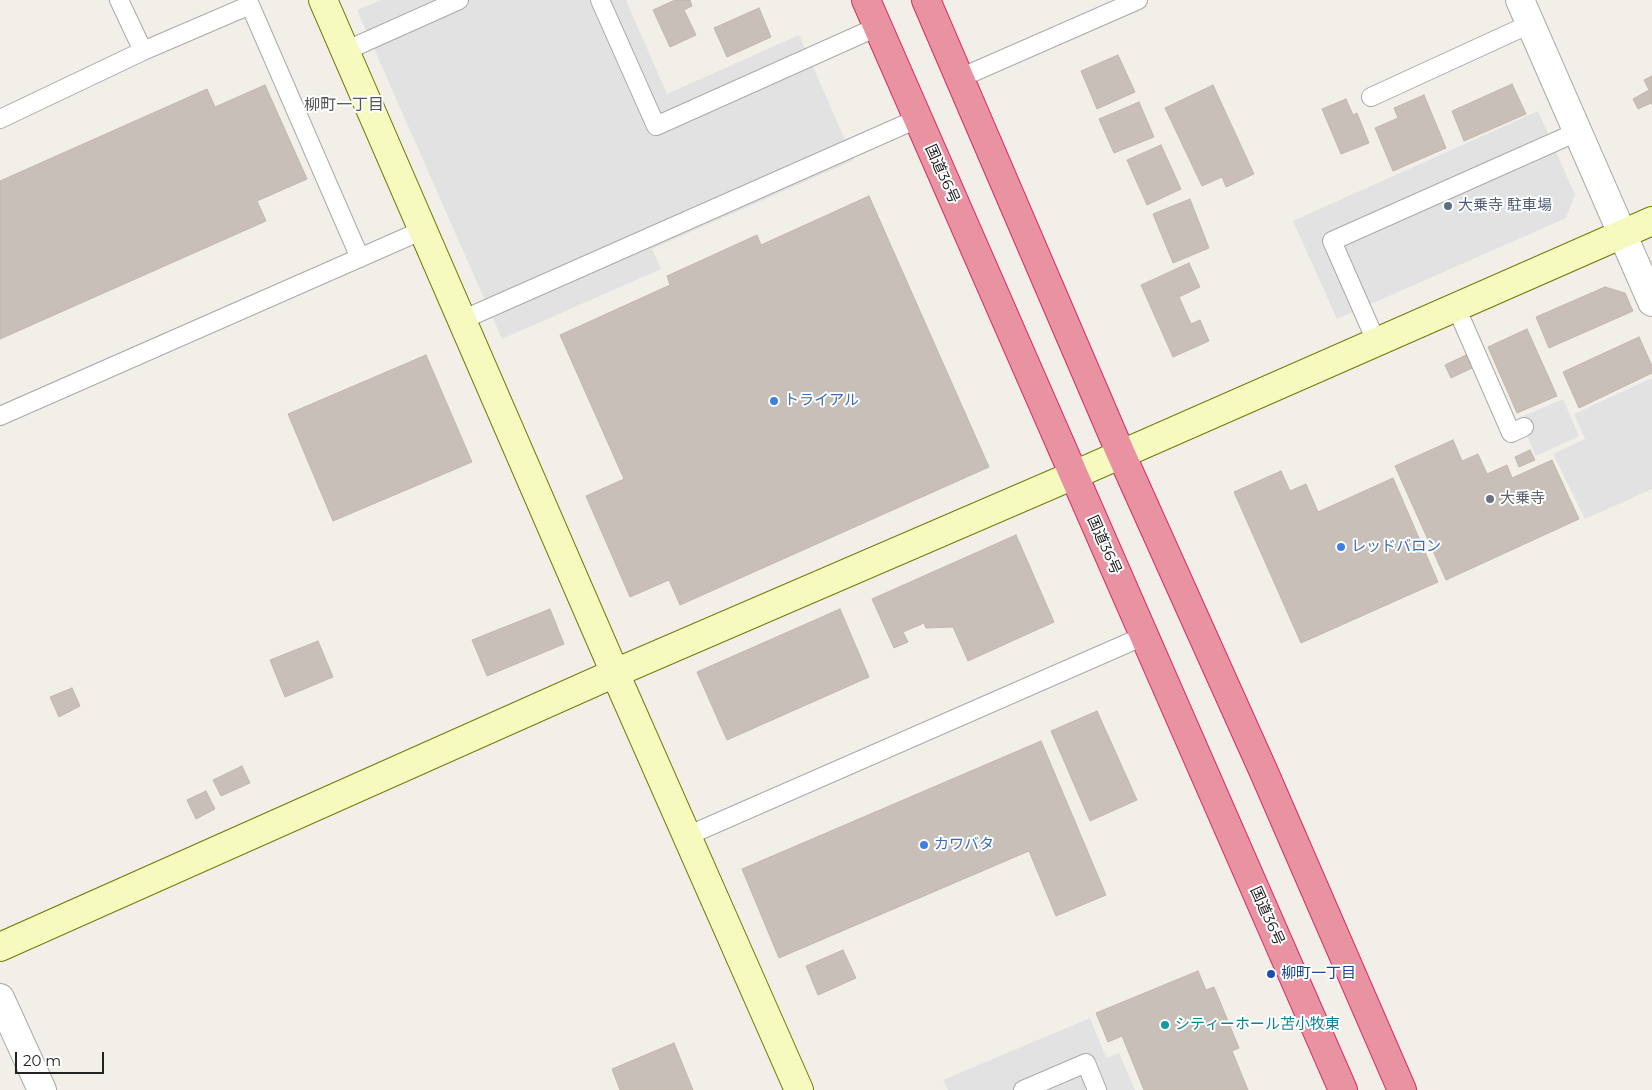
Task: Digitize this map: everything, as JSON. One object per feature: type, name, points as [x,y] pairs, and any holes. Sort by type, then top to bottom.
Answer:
[{"type":"highway","name":"国道36号","points":[[866,0],[1343,1090]]},
{"type":"highway","points":[[926,0],[1121,454],[1263,770],[1402,1090]]},
{"type":"street","points":[[323,0],[615,673],[799,1090]]},
{"type":"street","points":[[1525,12],[1652,302]]},
{"type":"street","points":[[0,947],[615,673],[1074,475],[1652,221]]},
{"type":"street","points":[[0,998],[42,1090]]},
{"type":"lane","points":[[119,0],[143,52]]},
{"type":"lane","points":[[345,51],[459,0]]},
{"type":"lane","points":[[600,0],[656,126],[877,28]]},
{"type":"lane","points":[[960,78],[1138,0]]},
{"type":"lane","points":[[0,119],[143,52],[250,5],[360,258]]},
{"type":"lane","points":[[1371,97],[1525,12]]},
{"type":"lane","points":[[462,320],[917,119]]},
{"type":"lane","points":[[1376,341],[1332,241],[1577,132]]},
{"type":"lane","points":[[0,416],[423,230]]},
{"type":"lane","points":[[1456,307],[1511,433],[1524,428]]},
{"type":"lane","points":[[687,836],[1144,636]]},
{"type":"lane","points":[[1023,1090],[1086,1063],[1098,1090]]},
{"type":"shaded area","points":[[381,0],[626,0],[667,94],[799,35],[854,160],[652,249],[661,269],[502,339],[357,10]]},
{"type":"shaded area","name":"大乗寺 駐車場","points":[[1538,111],[1575,195],[1566,218],[1337,319],[1293,221]]},
{"type":"shaded area","points":[[1652,378],[1652,489],[1585,519],[1553,454],[1585,439],[1574,414]]},
{"type":"shaded area","points":[[1563,399],[1579,436],[1536,456],[1519,418]]},
{"type":"shaded area","points":[[1090,1018],[1106,1058],[1119,1053],[1135,1090],[948,1090],[943,1080]]},
{"type":"building","points":[[675,0],[690,0],[692,6],[684,10],[696,35],[670,47],[653,10]]},
{"type":"building","points":[[759,8],[771,37],[727,57],[714,28]]},
{"type":"building","points":[[1118,55],[1135,92],[1097,109],[1081,71]]},
{"type":"building","points":[[1652,76],[1652,105],[1651,103],[1638,109],[1633,99],[1649,90],[1644,80]]},
{"type":"building","points":[[1512,84],[1526,114],[1464,141],[1452,111]]},
{"type":"building","points":[[265,85],[307,179],[257,201],[266,221],[0,339],[0,181],[207,89],[215,107]]},
{"type":"building","points":[[1213,85],[1254,174],[1226,187],[1222,177],[1202,186],[1165,108]]},
{"type":"building","points":[[1424,95],[1446,148],[1393,171],[1375,128],[1398,118],[1394,108]]},
{"type":"building","points":[[1346,99],[1353,115],[1357,113],[1369,143],[1341,154],[1322,109]]},
{"type":"building","points":[[1139,102],[1154,137],[1114,153],[1099,119]]},
{"type":"building","points":[[1161,145],[1181,189],[1147,205],[1127,160]]},
{"type":"building","name":"トライアル","points":[[869,196],[989,467],[680,605],[669,580],[630,597],[586,496],[624,479],[560,335],[670,285],[667,276],[757,235],[761,245]]},
{"type":"building","points":[[1190,199],[1209,248],[1173,263],[1153,214]]},
{"type":"building","points":[[1189,263],[1200,287],[1179,297],[1191,324],[1200,320],[1209,341],[1173,357],[1141,285]]},
{"type":"building","points":[[1605,287],[1625,293],[1633,311],[1549,348],[1536,317]]},
{"type":"building","points":[[1527,329],[1557,396],[1517,413],[1488,347]]},
{"type":"building","points":[[1639,337],[1652,366],[1652,373],[1579,408],[1563,372]]},
{"type":"building","points":[[426,355],[472,462],[333,521],[288,414]]},
{"type":"building","points":[[1466,355],[1472,368],[1451,378],[1445,365]]},
{"type":"building","name":"大乗寺","points":[[1453,440],[1462,461],[1478,454],[1487,474],[1507,465],[1512,478],[1552,460],[1579,519],[1446,580],[1395,466]]},
{"type":"building","points":[[1530,450],[1535,460],[1519,467],[1515,457]]},
{"type":"building","name":"レッドバロン","points":[[1281,471],[1290,491],[1306,484],[1318,512],[1393,478],[1438,582],[1301,643],[1234,492]]},
{"type":"building","points":[[1016,535],[1054,622],[968,661],[953,627],[926,628],[924,623],[903,632],[908,642],[894,648],[872,599]]},
{"type":"building","points":[[550,609],[564,644],[487,676],[472,640]]},
{"type":"building","points":[[840,609],[869,677],[727,740],[697,672]]},
{"type":"building","points":[[318,641],[333,677],[285,697],[270,660]]},
{"type":"building","points":[[72,688],[80,706],[59,717],[50,697]]},
{"type":"building","points":[[1097,711],[1137,800],[1090,821],[1051,731]]},
{"type":"building","points":[[1041,741],[1106,895],[1056,916],[1029,851],[779,958],[742,869]]},
{"type":"building","points":[[242,766],[250,783],[221,796],[213,780]]},
{"type":"building","points":[[206,791],[215,809],[196,819],[187,800]]},
{"type":"building","points":[[843,950],[856,978],[818,995],[806,966]]},
{"type":"building","name":"シティーホール苫小牧東","points":[[1198,971],[1206,990],[1214,987],[1239,1048],[1232,1051],[1248,1090],[1144,1090],[1122,1036],[1108,1042],[1096,1013]]},
{"type":"building","points":[[674,1043],[693,1090],[620,1090],[612,1069]]},
{"type":"place","name":"大乗寺 駐車場","points":[[1448,206]]},
{"type":"place","name":"トライアル","points":[[774,401]]},
{"type":"place","name":"大乗寺","points":[[1490,499]]},
{"type":"place","name":"レッドバロン","points":[[1341,547]]},
{"type":"place","name":"カワバタ","points":[[924,845]]},
{"type":"place","name":"柳町一丁目","points":[[1271,974]]},
{"type":"place","name":"シティーホール苫小牧東","points":[[1165,1025]]},
{"type":"district","name":"柳町一丁目","points":[[344,105]]}]
